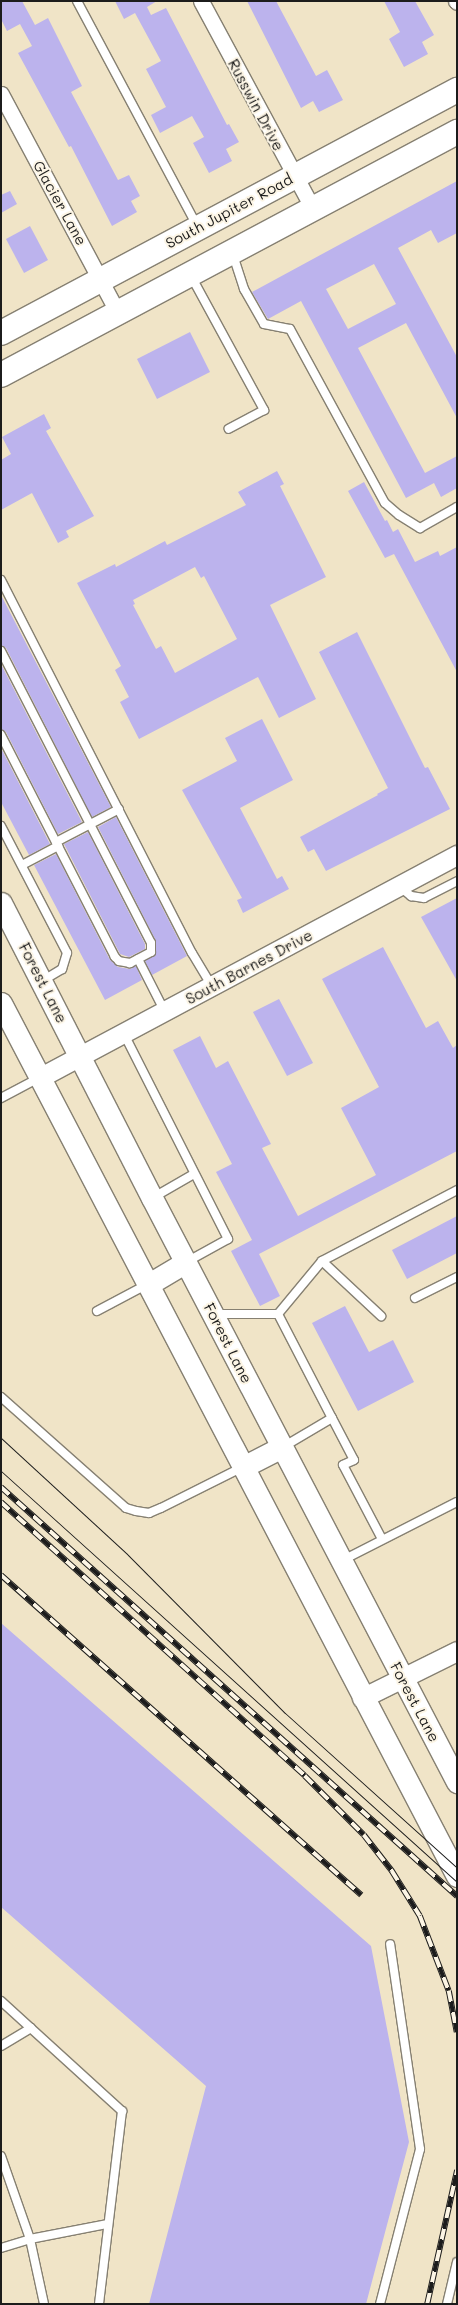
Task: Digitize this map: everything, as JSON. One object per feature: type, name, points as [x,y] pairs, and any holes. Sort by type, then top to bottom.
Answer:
[{"type":"main road","name":"South Jupiter Road","points":[[1,333],[457,90]]},
{"type":"main road","points":[[1,375],[457,132]]},
{"type":"main road","name":"Forest Lane","points":[[1,903],[212,1314],[457,1782]]},
{"type":"main road","points":[[1,1003],[149,1284],[362,1698],[457,1876]]},
{"type":"main road","points":[[149,1284],[186,1262]]},
{"type":"main road","points":[[243,1467],[282,1447]]},
{"type":"street","name":"Russwin Drive","points":[[201,1],[294,177],[313,209]]},
{"type":"street","name":"Glacier Lane","points":[[1,94],[102,279],[118,313]]},
{"type":"street","name":"South Barnes Drive","points":[[41,1077],[81,1058],[457,855]]},
{"type":"street","points":[[362,1698],[457,1651]]},
{"type":"lane","points":[[77,1],[198,228]]},
{"type":"lane","points":[[232,252],[244,290],[264,324],[290,329],[385,503],[399,516],[420,528],[457,507]]},
{"type":"lane","points":[[190,274],[264,410],[229,429]]},
{"type":"lane","points":[[1,580],[192,953],[212,987]]},
{"type":"lane","points":[[1,652],[151,943],[151,952],[138,959],[123,963],[116,957],[1,735]]},
{"type":"lane","points":[[22,865],[119,810]]},
{"type":"lane","points":[[1,826],[4,840],[22,865],[67,953],[62,969],[42,981]]},
{"type":"lane","points":[[399,886],[411,896],[424,898],[457,881]]},
{"type":"lane","points":[[138,959],[165,1012]]},
{"type":"lane","points":[[124,1034],[228,1239],[186,1262]]},
{"type":"lane","points":[[1,1098],[41,1077]]},
{"type":"lane","points":[[152,1198],[194,1174]]},
{"type":"lane","points":[[278,1314],[322,1261],[457,1190]]},
{"type":"lane","points":[[322,1261],[381,1316]]},
{"type":"lane","points":[[415,1298],[457,1278]]},
{"type":"lane","points":[[97,1310],[149,1284]]},
{"type":"lane","points":[[212,1314],[278,1314]]},
{"type":"lane","points":[[278,1314],[354,1460],[344,1465],[382,1539]]},
{"type":"lane","points":[[1,1397],[126,1508],[136,1511],[148,1513],[161,1508],[243,1467]]},
{"type":"lane","points":[[282,1447],[332,1418]]},
{"type":"lane","points":[[341,1560],[457,1502]]},
{"type":"lane","points":[[380,2304],[420,2149],[390,1944]]},
{"type":"lane","points":[[1,2001],[122,2111],[107,2224],[99,2304]]},
{"type":"lane","points":[[1,2046],[31,2028]]},
{"type":"lane","points":[[1,2156],[30,2239],[44,2304]]},
{"type":"lane","points":[[1,2248],[30,2239],[107,2224]]},
{"type":"lane","points":[[447,2304],[457,2262]]},
{"type":"building","points":[[1,1],[22,1],[35,25],[48,18],[82,86],[71,92],[118,180],[129,175],[140,196],[131,201],[137,212],[112,226],[71,146],[69,147],[18,53],[32,46],[20,24],[7,31],[1,19]]},
{"type":"building","points":[[115,1],[157,1],[147,7],[151,15],[166,8],[227,125],[229,124],[239,142],[226,149],[232,161],[209,173],[193,143],[204,137],[192,116],[160,133],[151,115],[166,107],[146,69],[161,61],[135,13],[124,19]]},
{"type":"building","points":[[247,1],[276,1],[316,76],[327,70],[343,100],[319,112],[313,101],[301,108]]},
{"type":"building","points":[[384,1],[415,1],[434,35],[422,42],[428,54],[404,67],[389,39],[400,32]]},
{"type":"building","points":[[457,181],[457,233],[438,243],[431,230],[398,248],[457,357],[457,418],[406,323],[358,348],[425,473],[457,456],[457,488],[441,497],[434,483],[406,498],[301,301],[268,319],[252,292]],"holes":[[[374,264],[396,304],[348,329],[326,289]]]},
{"type":"building","points":[[10,191],[17,204],[1,213],[1,195]]},
{"type":"building","points":[[30,226],[48,260],[24,273],[6,239]]},
{"type":"building","points":[[190,332],[210,372],[157,399],[137,359]]},
{"type":"building","points":[[44,414],[51,428],[46,431],[94,516],[66,531],[69,537],[58,543],[32,493],[1,510],[1,460],[11,454],[2,437]]},
{"type":"building","points":[[277,471],[284,484],[280,486],[326,577],[270,605],[316,699],[279,718],[258,677],[139,739],[120,702],[129,697],[115,670],[121,666],[77,583],[115,564],[116,567],[165,541],[167,545],[246,505],[238,492]],"holes":[[[195,567],[201,578],[204,576],[237,639],[175,673],[161,646],[156,649],[133,605],[135,604],[133,600]]]},
{"type":"building","points":[[364,482],[385,521],[387,520],[393,532],[398,529],[415,562],[438,551],[440,556],[457,547],[457,672],[394,554],[385,558],[348,491]]},
{"type":"building","points":[[1,595],[111,807],[92,817],[6,648],[1,645]]},
{"type":"building","points":[[357,632],[425,768],[428,767],[450,809],[326,871],[314,849],[308,852],[300,837],[388,788],[319,652]]},
{"type":"building","points":[[1,664],[82,822],[58,834],[6,732],[1,729]]},
{"type":"building","points":[[262,719],[293,780],[240,808],[277,879],[282,876],[289,889],[243,913],[237,900],[242,898],[182,790],[237,761],[225,738]]},
{"type":"building","points":[[1,748],[50,844],[29,855],[1,802]]},
{"type":"building","points":[[116,817],[187,956],[152,975],[145,961],[156,954],[156,941],[98,827]]},
{"type":"building","points":[[88,832],[145,944],[145,949],[129,957],[120,954],[64,844]]},
{"type":"building","points":[[56,854],[110,960],[118,967],[130,969],[136,966],[142,980],[105,1000],[34,865]]},
{"type":"building","points":[[457,898],[457,981],[421,917]]},
{"type":"building","points":[[383,947],[426,1028],[438,1021],[453,1048],[457,1045],[457,1151],[259,1254],[280,1296],[260,1306],[231,1251],[252,1240],[216,1172],[232,1164],[173,1050],[200,1036],[216,1068],[228,1061],[271,1144],[262,1148],[298,1216],[376,1175],[341,1108],[379,1087],[322,979]]},
{"type":"building","points":[[279,999],[313,1063],[287,1076],[253,1012]]},
{"type":"building","points":[[457,1216],[457,1253],[407,1279],[392,1250]]},
{"type":"building","points":[[345,1306],[369,1352],[393,1340],[414,1382],[358,1411],[312,1323]]},
{"type":"building","points":[[1,1623],[371,1946],[409,2142],[366,2304],[149,2304],[206,2086],[1,1907]]},
{"type":"tram line","points":[[1,1438],[127,1554],[285,1713],[457,1868]]},
{"type":"tram line","points":[[1,1471],[457,1882]]},
{"type":"railway","points":[[1,1487],[457,1896]]},
{"type":"railway","points":[[1,1502],[305,1776],[364,1835],[392,1871],[420,1916],[449,1991],[457,2032]]},
{"type":"railway","points":[[1,1575],[361,1895]]},
{"type":"railway","points":[[427,2304],[457,2170]]}]
